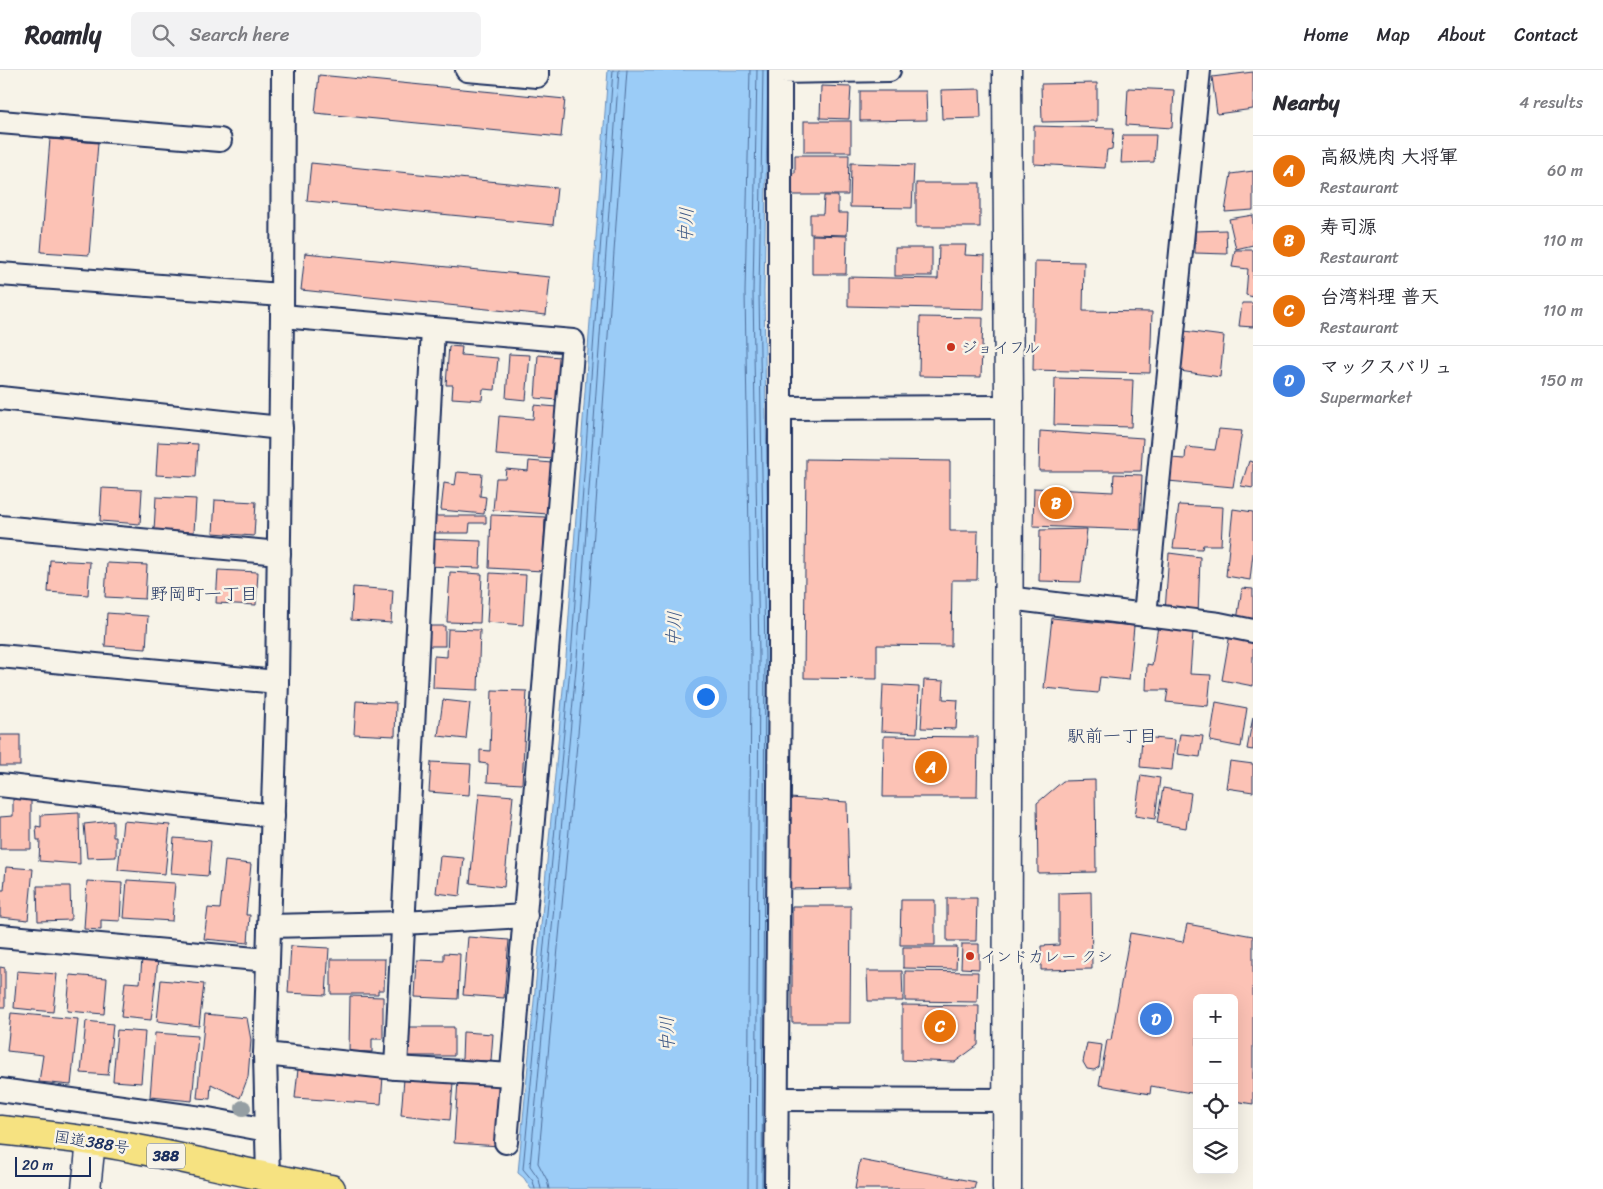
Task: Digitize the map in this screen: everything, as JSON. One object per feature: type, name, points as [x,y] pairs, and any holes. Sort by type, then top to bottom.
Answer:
[{"type":"highway","name":"国道388号","points":[[0,1130],[132,1148],[268,1178],[331,1189]]},
{"type":"street","points":[[268,1178],[265,1054],[277,682],[284,70]]},
{"type":"street","points":[[467,70],[537,76],[537,70]]},
{"type":"street","points":[[776,1189],[781,71],[889,70]]},
{"type":"street","points":[[1007,70],[1009,407],[1007,1189]]},
{"type":"street","points":[[1145,615],[1199,70]]},
{"type":"street","points":[[0,122],[220,140]]},
{"type":"street","points":[[0,274],[282,305],[433,329],[573,341],[506,1142]]},
{"type":"street","points":[[396,1068],[433,329]]},
{"type":"street","points":[[0,398],[281,428]]},
{"type":"street","points":[[780,408],[1009,407]]},
{"type":"street","points":[[0,527],[279,553]]},
{"type":"street","points":[[1008,598],[1253,630]]},
{"type":"street","points":[[0,656],[277,682]]},
{"type":"street","points":[[0,785],[273,816]]},
{"type":"street","points":[[269,926],[403,923],[526,916]]},
{"type":"street","points":[[0,936],[268,960]]},
{"type":"street","points":[[265,1054],[396,1068],[512,1075]]},
{"type":"street","points":[[0,1090],[208,1119],[267,1130]]},
{"type":"street","points":[[777,1099],[1007,1100]]},
{"type":"street","points":[[86,1189],[91,1141]]},
{"type":"water","name":"中川","points":[[608,70],[768,70],[764,292],[770,656],[767,1189],[531,1189],[524,1178],[518,1173],[566,657]]},
{"type":"building","points":[[1253,72],[1253,109],[1217,114],[1212,77]]},
{"type":"building","points":[[319,75],[565,99],[561,137],[315,113]]},
{"type":"building","points":[[1097,83],[1097,121],[1042,122],[1041,84]]},
{"type":"building","points":[[821,86],[851,87],[849,119],[820,118]]},
{"type":"building","points":[[1128,88],[1174,90],[1172,128],[1126,125]]},
{"type":"building","points":[[980,89],[981,118],[942,119],[941,90]]},
{"type":"building","points":[[860,91],[926,91],[927,120],[860,121]]},
{"type":"building","points":[[804,121],[851,121],[851,152],[804,152]]},
{"type":"building","points":[[1034,126],[1114,128],[1112,149],[1107,150],[1105,168],[1034,164]]},
{"type":"building","points":[[1123,135],[1156,135],[1154,162],[1121,163]]},
{"type":"building","points":[[50,139],[98,143],[89,255],[41,252]]},
{"type":"building","points":[[795,155],[849,155],[848,195],[786,195],[787,172],[795,173]]},
{"type":"building","points":[[311,163],[557,188],[553,225],[307,201]]},
{"type":"building","points":[[851,163],[914,165],[912,208],[850,207]]},
{"type":"building","points":[[1253,171],[1253,210],[1225,212],[1231,174]]},
{"type":"building","points":[[916,183],[980,183],[980,227],[916,227]]},
{"type":"building","points":[[824,196],[838,196],[838,213],[848,213],[847,235],[810,234],[810,214],[823,214]]},
{"type":"building","points":[[1253,215],[1253,245],[1236,249],[1229,219]]},
{"type":"building","points":[[1226,230],[1227,254],[1195,253],[1195,231]]},
{"type":"building","points":[[812,235],[847,236],[846,274],[812,274]]},
{"type":"building","points":[[939,245],[966,245],[965,255],[985,256],[984,309],[848,306],[848,277],[938,279]]},
{"type":"building","points":[[895,248],[932,248],[932,276],[895,276]]},
{"type":"building","points":[[1235,250],[1253,250],[1253,297],[1246,295],[1248,269],[1232,267]]},
{"type":"building","points":[[305,253],[550,277],[546,315],[301,290]]},
{"type":"building","points":[[1035,261],[1084,262],[1083,311],[1152,312],[1150,373],[1033,370]]},
{"type":"building","points":[[1242,303],[1253,303],[1253,327],[1239,326]]},
{"type":"building","name":"ジョイフル","points":[[920,317],[983,318],[981,377],[919,376]]},
{"type":"building","points":[[1184,331],[1224,336],[1220,377],[1180,371]]},
{"type":"building","points":[[449,346],[462,347],[461,355],[498,358],[495,390],[483,389],[482,400],[452,398],[453,385],[446,385]]},
{"type":"building","points":[[509,354],[530,355],[526,400],[506,398]]},
{"type":"building","points":[[538,355],[560,357],[557,400],[535,398]]},
{"type":"building","points":[[1055,378],[1133,380],[1131,427],[1054,425]]},
{"type":"building","points":[[534,405],[557,407],[553,459],[496,455],[499,416],[533,419]]},
{"type":"building","points":[[1219,429],[1242,431],[1233,487],[1168,481],[1170,458],[1185,459],[1186,447],[1215,450]]},
{"type":"building","points":[[1040,431],[1143,438],[1141,471],[1039,471]]},
{"type":"building","points":[[158,442],[198,444],[196,477],[156,475]]},
{"type":"building","points":[[806,459],[950,461],[950,531],[978,531],[977,580],[952,580],[951,646],[877,645],[877,679],[804,678]]},
{"type":"building","points":[[529,461],[552,463],[548,514],[493,510],[496,478],[505,478],[506,469],[528,471]]},
{"type":"building","points":[[1249,461],[1253,462],[1253,488],[1241,486]]},
{"type":"building","points":[[457,472],[482,474],[480,496],[486,497],[484,514],[441,510],[444,483],[455,485]]},
{"type":"building","points":[[1114,474],[1142,475],[1140,530],[1033,526],[1034,488],[1113,492]]},
{"type":"building","points":[[102,488],[142,490],[140,524],[100,521]]},
{"type":"building","points":[[156,497],[196,499],[194,532],[154,530]]},
{"type":"building","points":[[215,500],[256,502],[254,536],[213,533]]},
{"type":"building","points":[[1179,505],[1223,507],[1221,545],[1203,545],[1202,549],[1173,548]]},
{"type":"building","points":[[1233,509],[1253,512],[1253,553],[1250,580],[1226,576]]},
{"type":"building","points":[[491,515],[545,517],[543,571],[489,568]]},
{"type":"building","points":[[431,516],[486,516],[486,523],[470,523],[469,533],[431,533]]},
{"type":"building","points":[[1087,529],[1081,582],[1039,581],[1040,530]]},
{"type":"building","points":[[427,539],[481,541],[480,568],[426,566]]},
{"type":"building","points":[[1169,553],[1200,557],[1198,616],[1165,612]]},
{"type":"building","points":[[50,560],[90,562],[88,595],[48,592]]},
{"type":"building","points":[[107,563],[147,565],[145,599],[105,597]]},
{"type":"building","points":[[218,570],[258,572],[256,605],[216,603]]},
{"type":"building","points":[[450,572],[482,574],[480,623],[447,622]]},
{"type":"building","points":[[490,573],[526,575],[523,625],[487,622]]},
{"type":"building","points":[[353,587],[393,590],[391,623],[351,620]]},
{"type":"building","points":[[1242,588],[1253,589],[1253,621],[1237,620]]},
{"type":"building","points":[[107,613],[148,616],[146,649],[105,646]]},
{"type":"building","points":[[1052,618],[1134,626],[1129,680],[1100,677],[1098,693],[1044,688]]},
{"type":"building","points":[[425,626],[445,626],[445,646],[425,646]]},
{"type":"building","points":[[1158,626],[1193,632],[1190,674],[1211,675],[1208,706],[1166,702],[1168,690],[1146,690],[1147,664],[1152,665]]},
{"type":"building","points":[[448,629],[480,630],[478,690],[433,688],[434,656],[447,657]]},
{"type":"building","points":[[1230,634],[1253,639],[1253,686],[1222,680]]},
{"type":"building","points":[[924,680],[944,681],[943,699],[958,700],[956,729],[921,728]]},
{"type":"building","points":[[883,685],[919,687],[917,733],[881,731]]},
{"type":"building","points":[[492,690],[527,691],[522,784],[487,782],[488,764],[480,763],[480,750],[490,751]]},
{"type":"building","points":[[443,700],[470,703],[466,739],[438,736]]},
{"type":"building","points":[[356,701],[396,703],[395,736],[354,734]]},
{"type":"building","points":[[1216,702],[1247,708],[1241,747],[1210,741]]},
{"type":"building","points":[[1253,717],[1253,750],[1247,749]]},
{"type":"building","points":[[1180,734],[1203,736],[1200,757],[1177,754]]},
{"type":"building","points":[[0,735],[20,735],[20,766],[0,766]]},
{"type":"building","points":[[884,736],[978,737],[977,797],[883,797]]},
{"type":"building","points":[[1142,737],[1175,740],[1172,770],[1140,767]]},
{"type":"building","points":[[1230,761],[1253,764],[1253,792],[1226,788]]},
{"type":"building","points":[[431,762],[471,764],[469,795],[429,792]]},
{"type":"building","points":[[1141,775],[1160,778],[1155,819],[1135,816]]},
{"type":"building","points":[[1095,780],[1096,872],[1038,873],[1037,803],[1063,781]]},
{"type":"building","points":[[1163,788],[1191,793],[1186,828],[1157,823]]},
{"type":"building","points":[[479,793],[513,796],[504,887],[470,883]]},
{"type":"building","points":[[790,798],[847,802],[849,888],[787,889]]},
{"type":"building","points":[[13,799],[31,799],[31,849],[0,849],[0,817],[13,816]]},
{"type":"building","points":[[79,813],[80,864],[39,861],[40,840],[37,840],[36,826],[41,827],[41,815]]},
{"type":"building","points":[[113,821],[113,837],[116,837],[116,857],[87,858],[84,824]]},
{"type":"building","points":[[123,821],[170,825],[165,874],[118,870]]},
{"type":"building","points":[[174,838],[211,841],[208,876],[171,873]]},
{"type":"building","points":[[440,856],[464,858],[460,896],[436,893]]},
{"type":"building","points":[[225,861],[251,864],[246,915],[250,915],[248,943],[204,939],[208,908],[220,909]]},
{"type":"building","points":[[6,867],[33,869],[28,920],[0,917],[0,890],[4,890]]},
{"type":"building","points":[[127,880],[175,883],[172,921],[124,918]]},
{"type":"building","points":[[87,881],[122,883],[120,921],[101,920],[101,930],[84,929]]},
{"type":"building","points":[[37,886],[70,886],[71,920],[38,921]]},
{"type":"building","points":[[1091,892],[1092,969],[1041,970],[1041,946],[1059,945],[1059,893]]},
{"type":"building","points":[[947,898],[977,898],[976,941],[947,941]]},
{"type":"building","points":[[901,900],[935,900],[935,945],[900,945]]},
{"type":"building","points":[[792,906],[851,906],[850,1023],[792,1023]]},
{"type":"building","points":[[1187,924],[1253,936],[1253,1104],[1238,1102],[1238,994],[1193,994],[1193,1093],[1151,1086],[1150,1094],[1099,1085],[1107,1040],[1111,1040],[1130,933],[1183,942]]},
{"type":"building","points":[[468,937],[509,940],[504,998],[463,995]]},
{"type":"building","name":"インドカレー クシ","points":[[962,944],[979,944],[979,969],[961,968]]},
{"type":"building","points":[[291,946],[329,948],[326,995],[288,993]]},
{"type":"building","points":[[903,947],[957,947],[956,969],[903,968]]},
{"type":"building","points":[[444,953],[460,954],[458,999],[415,997],[417,960],[444,961]]},
{"type":"building","points":[[142,959],[158,960],[151,1020],[121,1017],[125,982],[140,983]]},
{"type":"building","points":[[331,959],[385,959],[384,990],[378,990],[378,994],[331,994]]},
{"type":"building","points":[[0,967],[5,968],[5,1007],[0,1007]]},
{"type":"building","points":[[17,971],[57,974],[53,1012],[14,1008]]},
{"type":"building","points":[[867,971],[902,971],[903,1001],[868,1001]]},
{"type":"building","points":[[905,971],[978,972],[977,1002],[905,1001]]},
{"type":"building","points":[[70,975],[107,978],[104,1014],[67,1011]]},
{"type":"building","points":[[161,980],[204,984],[199,1026],[157,1021]]},
{"type":"building","points":[[350,996],[383,997],[383,1039],[372,1039],[372,1052],[349,1051]]},
{"type":"building","points":[[902,1005],[979,1006],[978,1045],[955,1062],[902,1060]]},
{"type":"building","points":[[11,1013],[78,1019],[71,1085],[39,1082],[43,1055],[7,1051]]},
{"type":"building","points":[[205,1014],[247,1018],[251,1040],[248,1077],[240,1098],[211,1084],[210,1099],[197,1098]]},
{"type":"building","points":[[86,1021],[113,1024],[108,1075],[81,1073]]},
{"type":"building","points":[[409,1027],[454,1027],[454,1056],[408,1056]]},
{"type":"building","points":[[117,1030],[145,1032],[141,1083],[113,1081]]},
{"type":"building","points":[[463,1032],[493,1034],[491,1061],[462,1060]]},
{"type":"building","points":[[155,1033],[198,1036],[192,1101],[150,1097]]},
{"type":"building","points":[[1087,1043],[1102,1045],[1099,1067],[1094,1070],[1087,1069],[1083,1062]]},
{"type":"building","points":[[298,1069],[383,1076],[381,1104],[295,1098]]},
{"type":"building","points":[[404,1079],[453,1083],[450,1120],[401,1115]]},
{"type":"building","points":[[458,1080],[503,1083],[499,1146],[454,1143]]},
{"type":"building","points":[[860,1160],[976,1182],[974,1189],[855,1189]]},
{"type":"place","name":"ジョイフル","points":[[951,347]]},
{"type":"place","name":"寿司源","points":[[1056,503]]},
{"type":"place","name":"高級焼肉 大将軍","points":[[931,767]]},
{"type":"place","name":"インドカレー クシ","points":[[970,956]]},
{"type":"place","name":"マックスバリュ","points":[[1156,1019]]},
{"type":"place","name":"台湾料理 普天","points":[[940,1026]]},
{"type":"district","name":"野岡町一丁目","points":[[204,594]]},
{"type":"district","name":"駅前一丁目","points":[[1112,736]]}]
